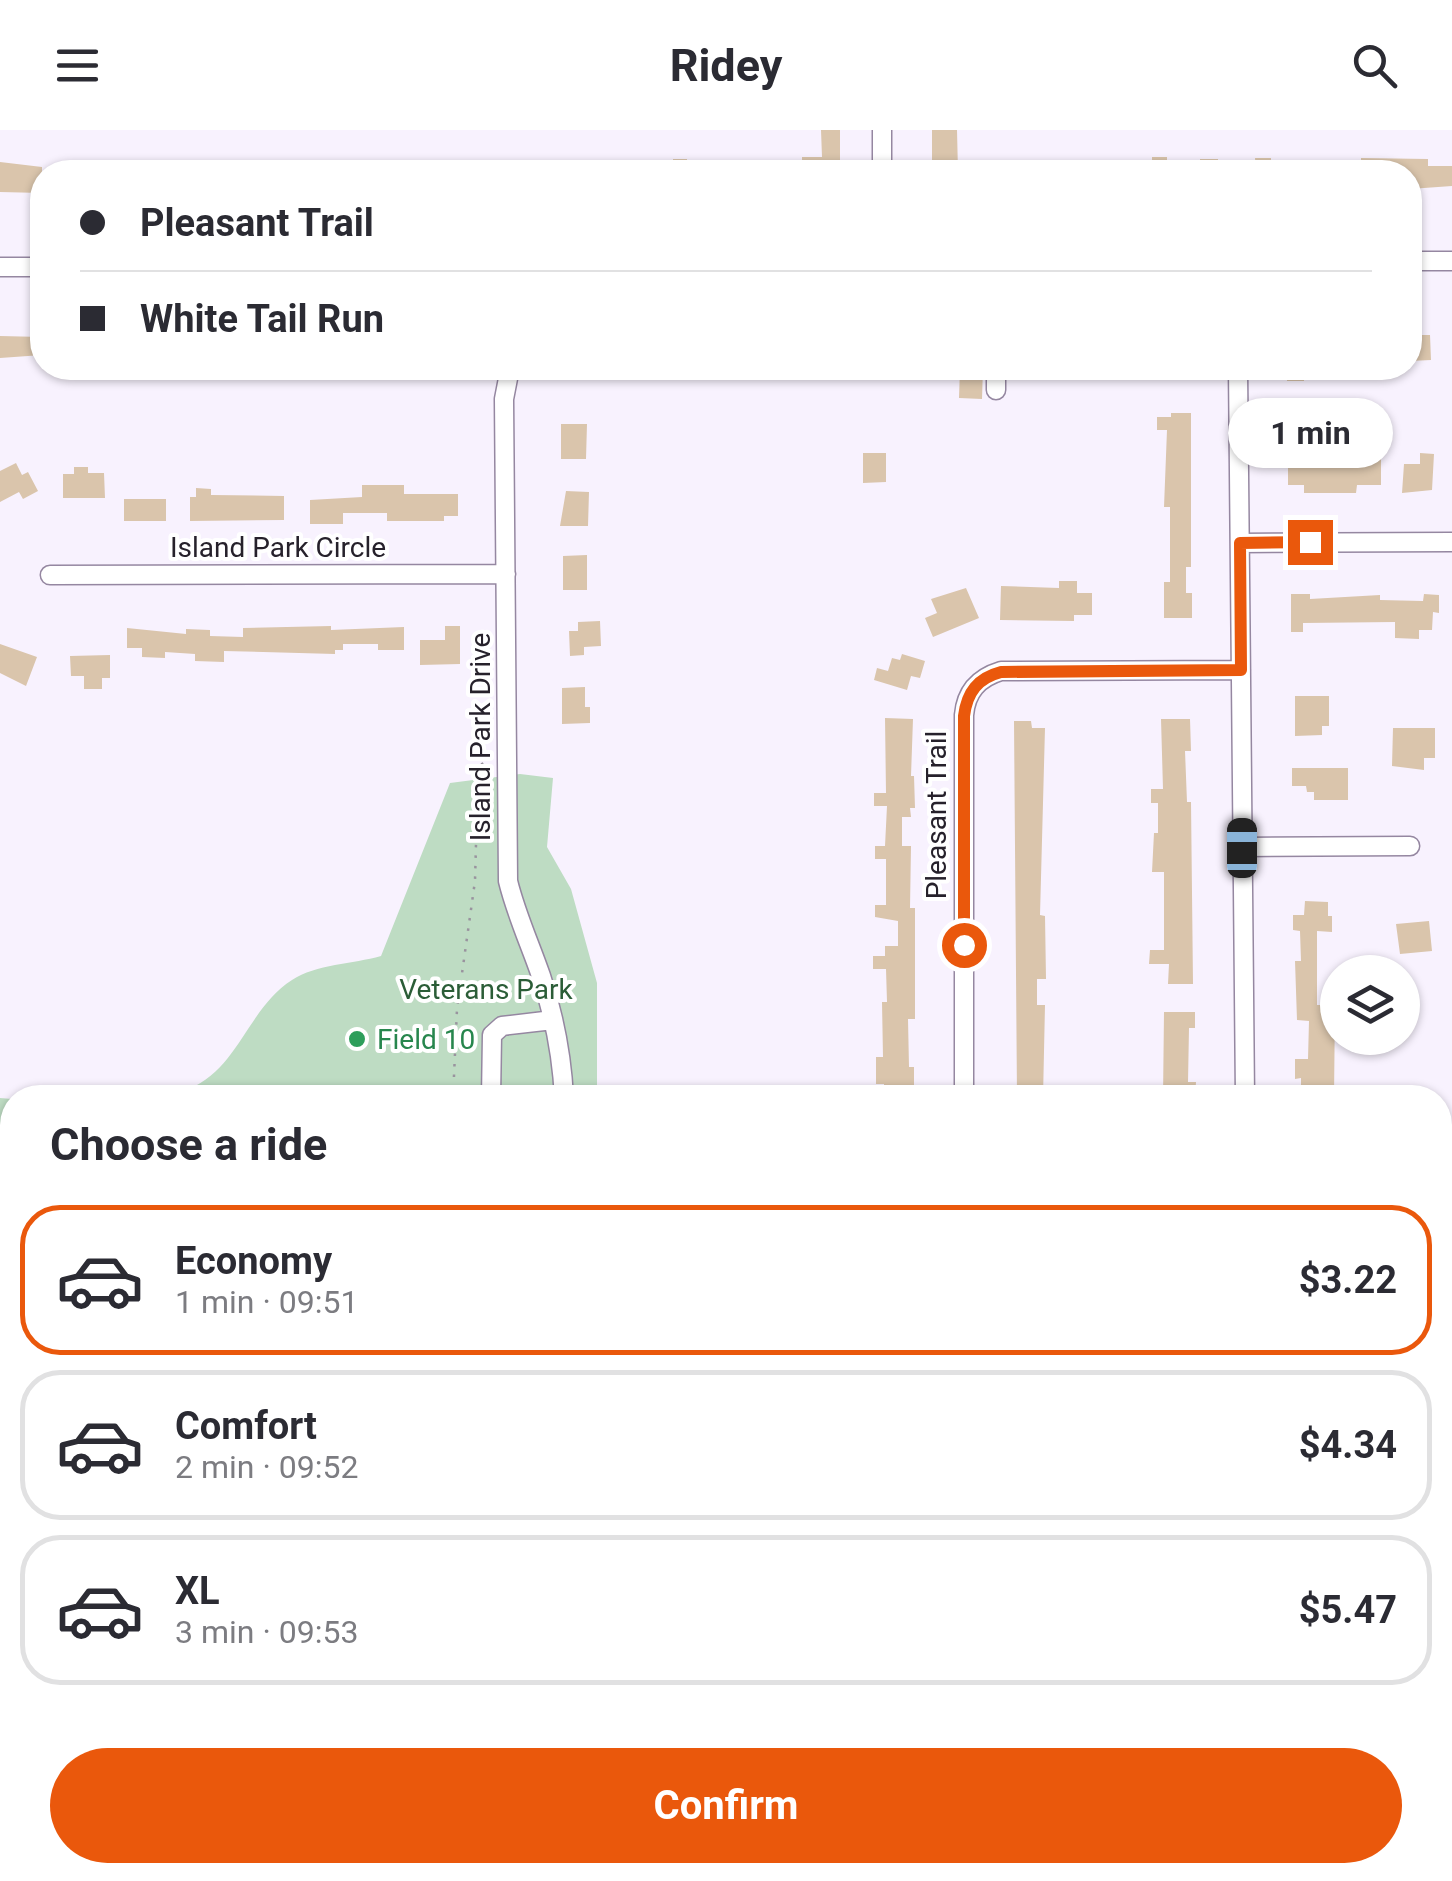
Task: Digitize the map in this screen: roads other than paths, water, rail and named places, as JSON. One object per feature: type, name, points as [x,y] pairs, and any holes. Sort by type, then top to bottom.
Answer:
[{"type":"street","points":[[882,130],[882,160]]},
{"type":"street","points":[[1422,261],[1452,261]]},
{"type":"street","points":[[0,267],[30,267]]},
{"type":"street","name":"Island Park Drive","points":[[508,380],[504,398],[508,881],[515,914],[554,1020],[562,1085]]},
{"type":"street","points":[[996,380],[996,390]]},
{"type":"street","points":[[1238,380],[1245,1085]]},
{"type":"street","points":[[1240,543],[1452,542]]},
{"type":"street","name":"Island Park Circle","points":[[50,576],[506,574]]},
{"type":"street","name":"Pleasant Trail","points":[[964,1085],[964,716],[969,694],[978,682],[1001,672],[1241,670]]},
{"type":"street","points":[[1242,848],[1410,846]]},
{"type":"street","points":[[490,1085],[492,1035],[502,1026],[554,1020]]},
{"type":"place","name":"Field 10","points":[[357,1039]]},
{"type":"park label","name":"Veterans Park","points":[[486,989]]}]
